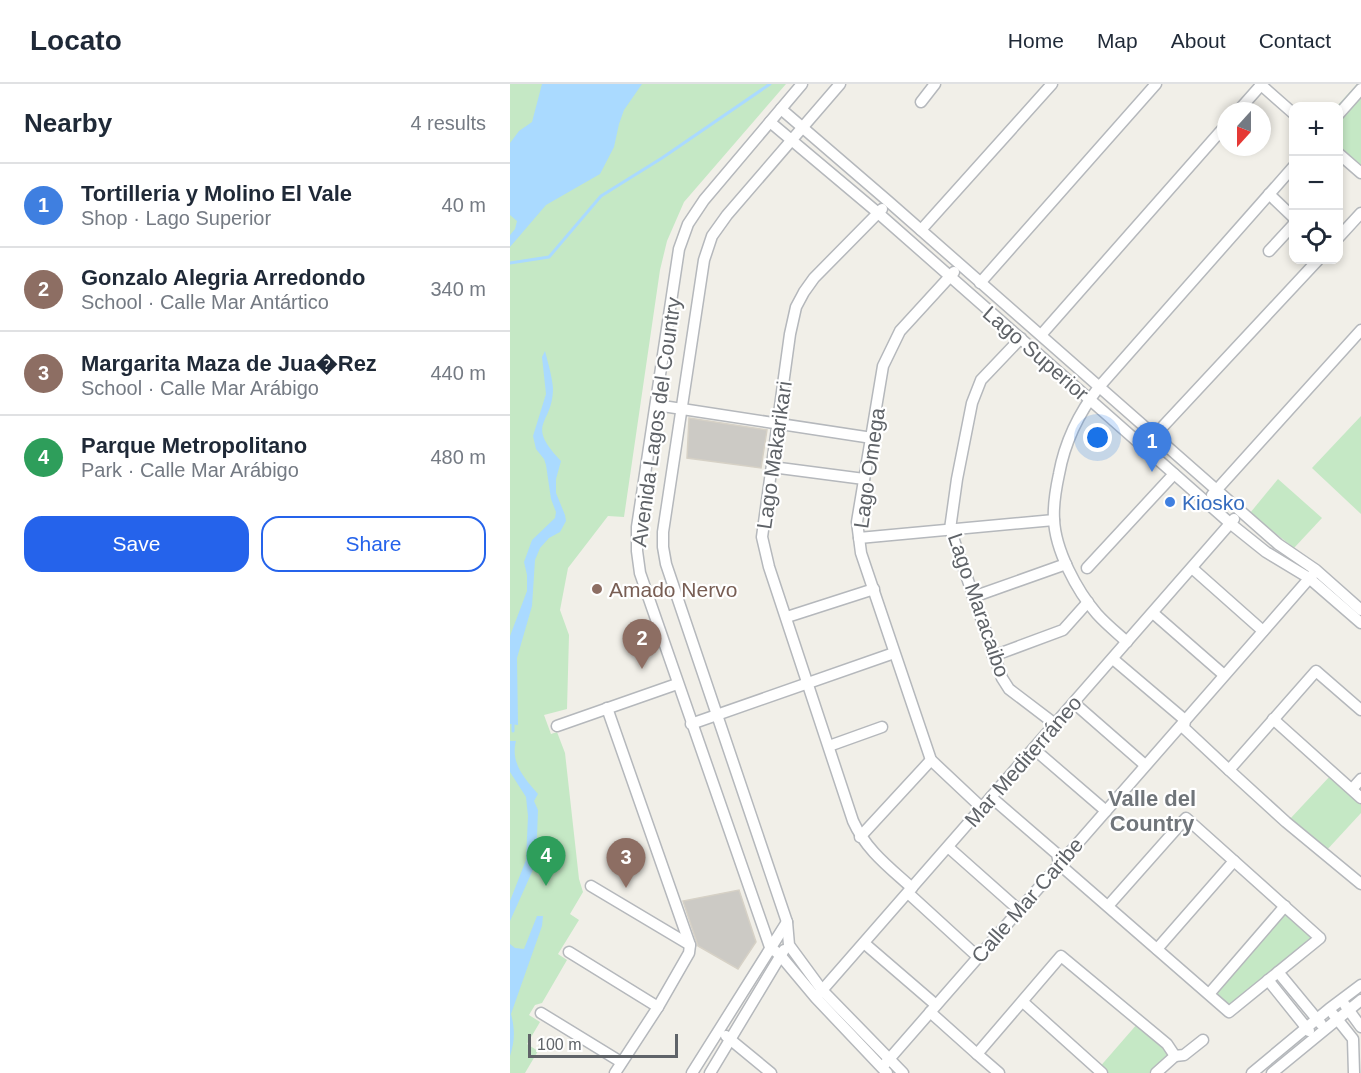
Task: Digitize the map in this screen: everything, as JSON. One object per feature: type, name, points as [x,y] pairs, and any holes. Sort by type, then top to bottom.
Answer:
[{"type":"street","name":"Avenida Lagos del Country","points":[[770,947],[677,684],[640,573],[637,551],[638,526],[679,249],[688,224],[704,200],[802,84]]},
{"type":"street","name":"Avenida Lagos del Country","points":[[789,945],[787,922],[666,564],[663,532],[704,260],[712,236],[727,215],[840,84]]},
{"type":"street","points":[[921,102],[935,84]]},
{"type":"street","points":[[921,230],[1052,84]]},
{"type":"street","points":[[980,283],[1156,84]]},
{"type":"street","points":[[1246,102],[1261,84],[1289,110]]},
{"type":"street","points":[[1343,109],[1361,89]]},
{"type":"street","name":"Lago Superior","points":[[781,109],[890,202],[1278,544],[1361,610]]},
{"type":"street","name":"Lago Superior","points":[[770,122],[877,212],[1231,524],[1266,552],[1313,574],[1361,623]]},
{"type":"street","points":[[1041,335],[1217,135]]},
{"type":"street","points":[[1341,156],[1361,173]]},
{"type":"street","points":[[1127,642],[1098,615],[1066,564],[1053,520],[1055,492],[1062,454],[1089,399],[1289,171]]},
{"type":"street","points":[[1269,194],[1289,214]]},
{"type":"street","name":"Lago Makarikari","points":[[890,202],[877,212],[814,278],[796,307],[762,537],[769,567],[860,837],[867,847],[978,957]]},
{"type":"street","points":[[1343,233],[1361,213]]},
{"type":"street","points":[[1269,251],[1289,228]]},
{"type":"street","points":[[1154,436],[1314,264]]},
{"type":"street","name":"Lago Omega","points":[[960,265],[900,331],[889,351],[884,366],[857,522],[861,553],[931,760],[982,808]]},
{"type":"street","points":[[1206,502],[1361,330]]},
{"type":"street","name":"Lago Maracaibo","points":[[1021,338],[981,380],[972,403],[950,529],[1002,678],[1009,689],[1055,724]]},
{"type":"street","points":[[656,405],[872,438]]},
{"type":"street","points":[[772,467],[864,479]]},
{"type":"street","points":[[1087,568],[1174,474]]},
{"type":"street","name":"Mar Mediterráneo","points":[[819,994],[1241,512]]},
{"type":"street","points":[[859,538],[1053,520]]},
{"type":"street","points":[[973,597],[1066,564]]},
{"type":"street","points":[[1192,568],[1263,631]]},
{"type":"street","name":"Calle Mar Caribe","points":[[885,1067],[978,957],[1313,574]]},
{"type":"street","points":[[787,617],[874,589]]},
{"type":"street","points":[[993,656],[1063,630],[1088,602]]},
{"type":"street","points":[[1153,613],[1224,675]]},
{"type":"street","points":[[691,724],[894,653]]},
{"type":"street","points":[[1113,659],[1185,720],[1184,728],[1286,822],[1361,884]]},
{"type":"street","points":[[1229,770],[1316,671],[1361,710]]},
{"type":"street","points":[[557,726],[677,684]]},
{"type":"street","points":[[1074,703],[1145,765]]},
{"type":"street","points":[[607,708],[690,945],[689,953],[658,1006],[615,1073]]},
{"type":"street","points":[[1273,719],[1358,795]]},
{"type":"street","points":[[829,746],[882,727]]},
{"type":"street","points":[[1034,749],[1106,811]]},
{"type":"street","points":[[860,837],[931,760]]},
{"type":"street","points":[[1358,795],[1361,779]]},
{"type":"street","points":[[991,797],[1057,854],[1059,864],[1229,1012],[1320,938],[1186,818],[1108,906]]},
{"type":"street","points":[[948,847],[1019,910]]},
{"type":"street","points":[[1157,949],[1234,861]]},
{"type":"street","points":[[591,886],[690,945]]},
{"type":"street","points":[[1209,994],[1285,906]]},
{"type":"street","points":[[692,1073],[787,922]]},
{"type":"street","points":[[864,943],[999,1073]]},
{"type":"street","points":[[710,1073],[780,955],[789,945],[819,994]]},
{"type":"street","points":[[770,947],[819,994],[885,1067],[903,1073]]},
{"type":"street","points":[[569,952],[658,1006]]},
{"type":"street","points":[[977,1054],[1062,956],[1167,1044],[1175,1056]]},
{"type":"street","points":[[1278,972],[1325,1029]]},
{"type":"street","points":[[1268,980],[1314,1037]]},
{"type":"street","points":[[1272,1073],[1337,1018],[1361,985]]},
{"type":"street","points":[[1252,1073],[1329,1009],[1361,1000]]},
{"type":"street","points":[[1021,1004],[1091,1073]]},
{"type":"street","points":[[1021,1004],[1102,1073]]},
{"type":"street","points":[[1345,1005],[1361,1027]]},
{"type":"street","points":[[1329,1009],[1353,1039],[1354,1073]]},
{"type":"street","points":[[541,1014],[621,1062]]},
{"type":"street","points":[[720,1029],[771,1073]]},
{"type":"street","points":[[1156,1073],[1175,1056],[1184,1055],[1203,1040]]},
{"type":"green space","points":[[510,84],[786,84],[684,202],[667,241],[660,270],[624,517],[608,516],[568,568],[560,610],[569,635],[567,709],[544,715],[551,734],[557,732],[565,753],[579,879],[583,892],[570,914],[579,920],[558,954],[567,960],[542,1003],[535,1005],[529,1015],[540,1022],[527,1044],[538,1051],[525,1073],[510,1073]]},
{"type":"green space","points":[[1357,84],[1361,84],[1361,170],[1343,154],[1343,102],[1341,102]]},
{"type":"green space","points":[[1361,416],[1361,514],[1312,468]]},
{"type":"green space","points":[[1278,479],[1322,518],[1294,548],[1250,513]]},
{"type":"green space","points":[[1332,774],[1361,800],[1361,813],[1325,852],[1289,820]]},
{"type":"green space","points":[[1280,903],[1316,935],[1226,1011],[1204,991]]},
{"type":"green space","points":[[1138,1023],[1170,1055],[1149,1073],[1103,1073],[1098,1069]]},
{"type":"water","points":[[542,84],[642,84],[624,110],[614,147],[600,174],[546,205],[510,247],[510,235],[517,221],[510,215],[510,143],[519,131],[532,122]]},
{"type":"water","points":[[545,351],[553,388],[552,400],[542,431],[550,448],[561,461],[556,479],[556,493],[566,521],[560,532],[549,538],[540,548],[535,560],[532,606],[517,658],[518,725],[510,724],[510,636],[527,591],[524,562],[532,540],[555,518],[556,512],[551,499],[546,465],[536,449],[533,436],[546,394],[542,357]]},
{"type":"water","points":[[510,741],[516,741],[517,763],[538,794],[534,801],[538,810],[536,863],[510,921],[510,901],[526,860],[528,816],[526,797],[510,772]]},
{"type":"water","points":[[537,916],[543,916],[542,926],[511,1014],[514,1035],[510,1056],[510,944],[515,948],[524,949]]},
{"type":"building","points":[[689,418],[767,430],[761,468],[687,458]]},
{"type":"building","points":[[739,890],[756,942],[738,969],[698,946],[683,901]]},
{"type":"waterway","points":[[510,263],[549,257],[601,196],[662,158],[770,84]]},
{"type":"waterway","points":[[513,725],[513,731]]},
{"type":"place","name":"Tortilleria y Molino El Vale","points":[[1152,472]]},
{"type":"place","name":"Kiosko","points":[[1170,502]]},
{"type":"place","name":"Amado Nervo","points":[[597,589]]},
{"type":"place","name":"Gonzalo Alegria Arredondo","points":[[642,669]]},
{"type":"place","name":"Parque Metropolitano","points":[[546,886]]},
{"type":"place","name":"Margarita Maza de Jua�Rez","points":[[626,888]]},
{"type":"district","name":"Valle del Country","points":[[1152,810]]}]
